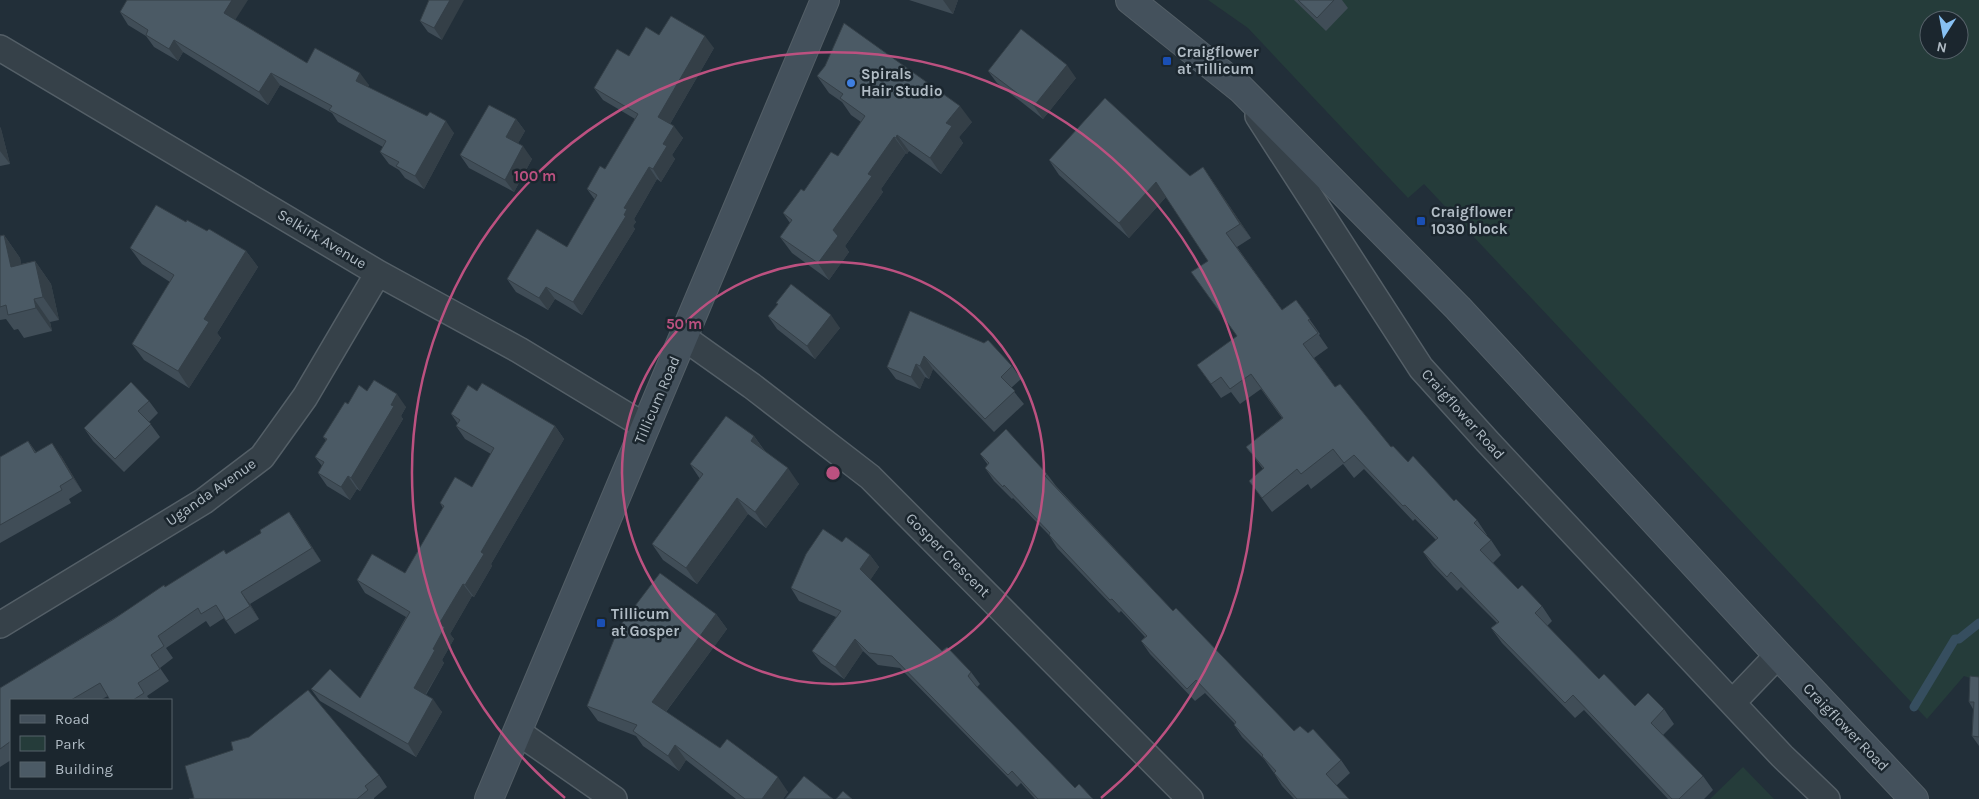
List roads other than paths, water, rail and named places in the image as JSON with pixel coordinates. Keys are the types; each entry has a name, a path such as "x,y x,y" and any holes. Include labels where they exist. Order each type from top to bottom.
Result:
{"main road":[{"name":"Tillicum Road","path":"489,799 825,0"},
{"name":"Craigflower Road","path":"1130,0 1240,89 1458,308 1778,655 1914,799"}],"street":[{"name":"Selkirk Avenue","path":"0,48 378,272 519,350 646,427"},
{"name":"Craigflower Road","path":"1240,89 1421,368 1782,756 1827,799"},
{"name":"Uganda Avenue","path":"0,625 204,501 262,457 305,397 378,272"},
{"name":"Gosper Crescent","path":"683,337 752,386 870,477 1190,799"},
{"path":"1733,702 1778,655"},
{"path":"518,732 614,799"}],"waterway":[{"path":"1914,707 1955,639 1959,639 1979,623"}],"place":[{"name":"Craigflower at Tillicum","path":"1167,61"},
{"name":"Spirals Hair Studio","path":"851,83"},
{"name":"Craigflower 1030 block","path":"1421,221"},
{"name":"Tillicum at Gosper","path":"601,623"}]}
